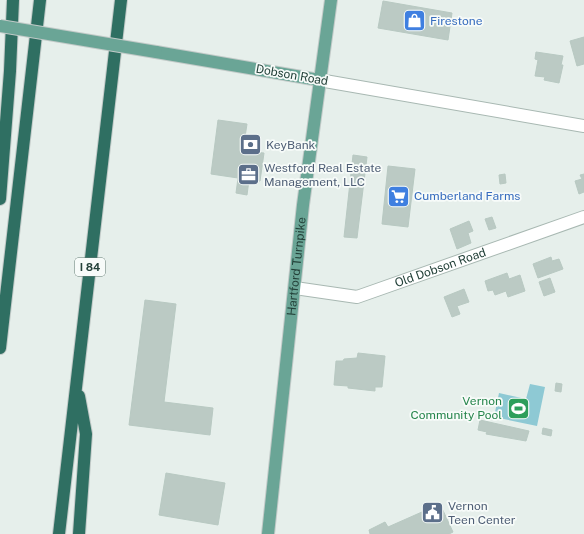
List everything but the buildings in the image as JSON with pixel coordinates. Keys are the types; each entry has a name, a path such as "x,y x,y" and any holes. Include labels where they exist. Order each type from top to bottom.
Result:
{"highway":[{"path":"0,199 10,71 13,0"},
{"path":"0,348 40,0"},
{"name":"I 84","path":"59,534 121,0"},
{"path":"0,274 6,294"},
{"path":"76,384 86,434 79,534"}],"main road":[{"name":"Hartford Turnpike","path":"268,534 303,205 331,0"},
{"name":"Dobson Road","path":"0,26 319,80"}],"street":[{"name":"Dobson Road","path":"319,80 584,126"},
{"name":"Old Dobson Road","path":"295,288 357,297 584,217"}],"water":[{"name":"Vernon Community Pool","path":"530,384 545,387 537,426 494,417 499,393 526,399"}],"place":[{"name":"Firestone","path":"415,21"},
{"name":"KeyBank","path":"251,145"},
{"name":"Westford Real Estate Management, LLC","path":"248,175"},
{"name":"Cumberland Farms","path":"398,196"},
{"name":"Vernon Community Pool","path":"518,408"},
{"name":"Vernon Teen Center","path":"432,513"}]}
